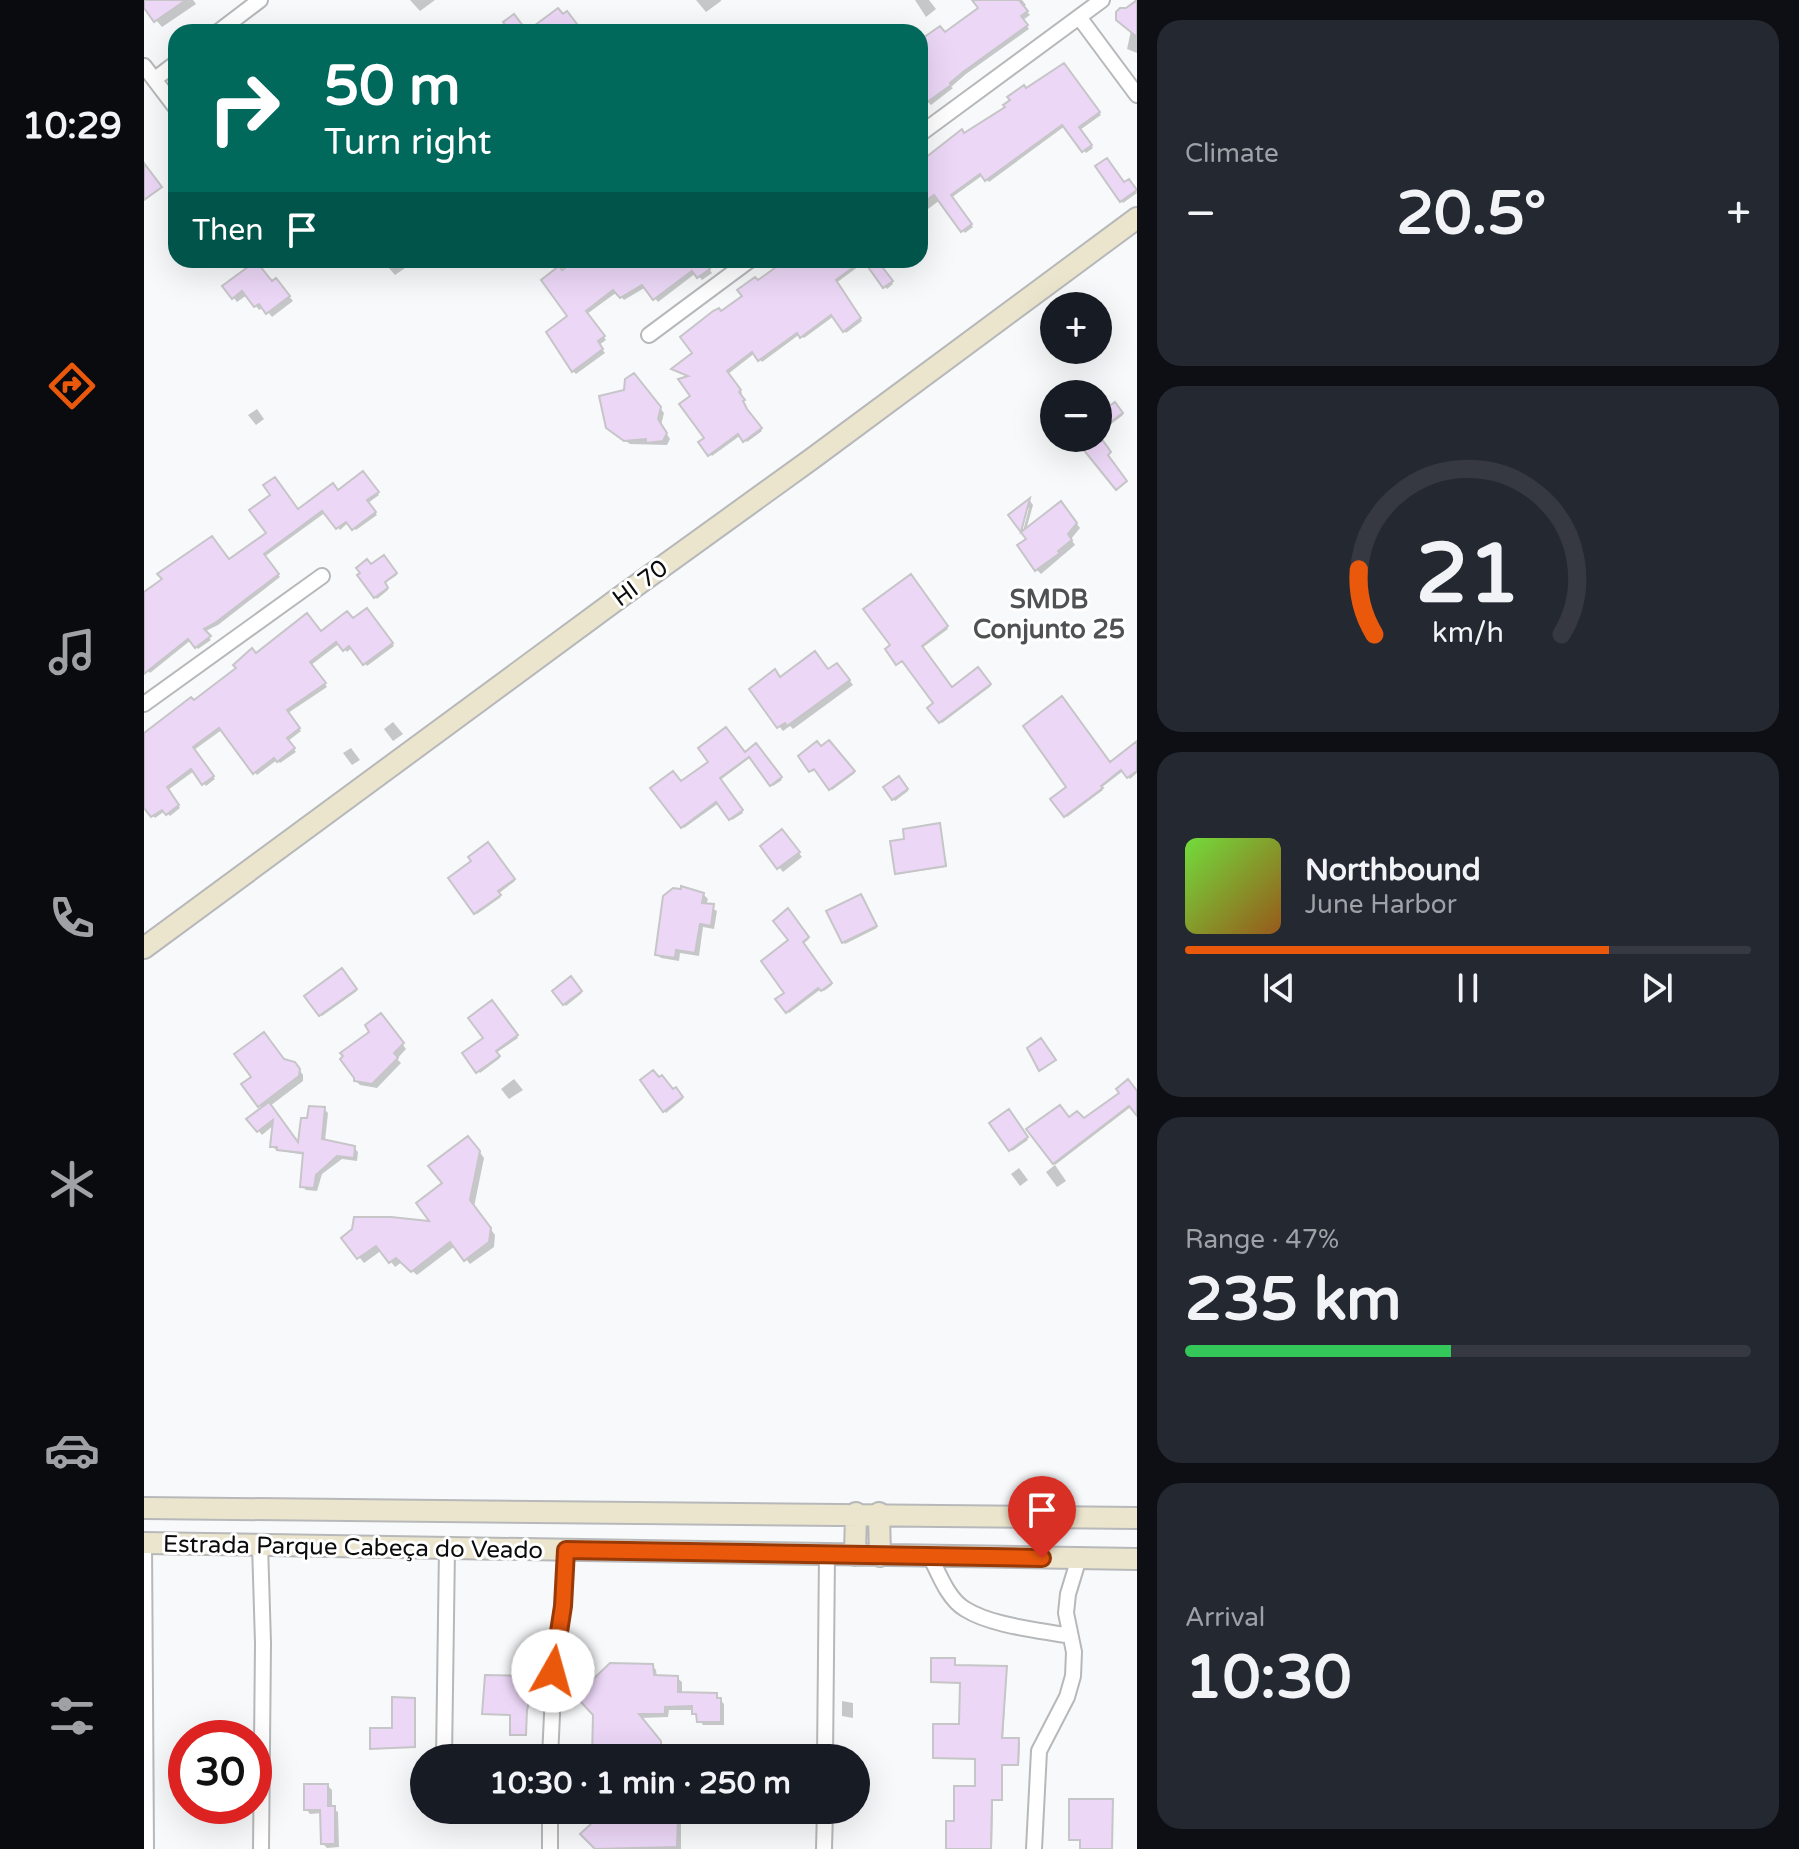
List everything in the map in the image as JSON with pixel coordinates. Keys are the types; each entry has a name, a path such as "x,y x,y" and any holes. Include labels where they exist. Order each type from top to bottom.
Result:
{"main road":[{"name":"HI 70","path":"144,948 1137,218"},
{"name":"Estrada Parque Cabeça do Veado","path":"144,1508 879,1513 1137,1518"},
{"path":"855,1555 856,1513"},
{"path":"879,1513 880,1556"},
{"name":"Estrada Parque Cabeça do Veado","path":"144,1543 1137,1559"}],"street":[{"path":"228,24 260,0"},
{"path":"928,128 1102,0"},
{"path":"1079,17 1137,95"},
{"path":"144,66 168,97"},
{"path":"155,79 168,69"},
{"path":"649,335 739,268"},
{"path":"144,704 322,576"},
{"path":"144,1543 146,1849"},
{"path":"260,1544 263,1643 261,1849"},
{"path":"444,1744 447,1548"},
{"path":"551,1744 555,1649 563,1606 566,1550"},
{"path":"825,1744 827,1554"},
{"path":"930,1556 945,1586 964,1609 989,1618 1070,1636"},
{"path":"1034,1849 1039,1751 1067,1697 1073,1676 1074,1652 1067,1602 1079,1558"},
{"path":"550,1824 550,1849"},
{"path":"824,1849 825,1824"}],"building":[{"path":"144,0 186,0 154,22 144,8"},
{"path":"972,0 1019,0 1028,11 1021,16 1028,25 928,102 928,34 940,26 945,32 978,8"},
{"path":"1137,0 1137,37 1116,20 1116,12"},
{"path":"558,8 563,14 567,11 577,24 536,24"},
{"path":"514,14 522,24 504,24 503,22"},
{"path":"1064,63 1100,112 1079,127 1092,145 1082,152 1062,125 985,181 980,174 951,195 972,224 961,232 934,195 928,199 928,156 962,129 964,133 1005,107 1003,105 1010,100 1007,97 1024,85 1026,88"},
{"path":"1107,158 1124,182 1129,179 1137,190 1120,202 1095,166"},
{"path":"144,163 162,187 144,200"},
{"path":"246,268 262,268 272,281 276,278 290,296 266,314 259,304 254,307 242,291 232,299 222,286"},
{"path":"556,268 710,269 697,278 692,271 653,300 642,285 620,298 613,290 586,311 605,336 598,341 603,349 572,372 546,332 567,316 541,280"},
{"path":"775,268 852,268 836,280 861,318 843,332 831,315 800,338 797,333 758,361 752,352 727,371 741,390 739,392 747,409 762,428 743,442 738,434 708,456 698,442 704,438 679,404 690,396 678,379 688,376 671,369 692,353 680,337 713,311 719,308 721,311 742,296 737,290 755,277 758,280"},
{"path":"869,268 883,268 893,281 883,288"},
{"path":"634,373 661,407 658,419 667,433 663,441 624,441 606,428 599,396 624,390 625,379"},
{"path":"1115,402 1123,413 1112,421 1112,404"},
{"path":"1085,452 1111,452 1108,455 1127,481 1116,490"},
{"path":"363,471 379,492 367,500 376,512 352,530 346,522 336,529 322,511 264,554 279,574 204,629 211,636 195,648 188,639 144,674 144,592 162,579 157,574 212,536 229,559 266,533 249,510 270,495 263,485 275,477 298,509 333,483 338,490"},
{"path":"1030,498 1021,532 1061,501 1077,523 1068,534 1072,540 1035,571 1017,545 1026,539 1008,515"},
{"path":"384,555 397,573 385,582 388,588 374,598 357,575 360,573 356,568 367,559 371,564"},
{"path":"911,574 948,626 922,646 952,687 978,667 991,684 939,723 927,708 933,703 902,661 896,665 885,649 890,645 863,609"},
{"path":"367,608 393,643 363,665 349,646 343,651 336,642 310,662 326,683 287,710 300,728 287,738 295,748 277,762 274,758 253,774 219,728 193,747 214,776 202,785 191,769 167,787 179,805 166,815 162,810 151,817 144,808 144,733 236,668 233,665 252,648 256,653 307,613 321,631 347,611 353,618"},
{"path":"815,651 828,669 837,663 850,680 787,726 785,723 777,728 749,689 775,669 780,677"},
{"path":"1062,696 1110,762 1137,741 1137,771 1127,778 1121,770 1101,786 1103,788 1064,817 1050,799 1066,787 1023,726"},
{"path":"726,727 745,752 756,743 782,777 770,786 749,757 720,778 743,810 729,820 716,802 681,828 650,788 673,771 681,781 708,762 698,748"},
{"path":"829,740 855,771 829,790 814,769 809,772 798,756 817,741 821,746"},
{"path":"899,776 908,789 892,800 883,787"},
{"path":"940,823 946,866 895,874 890,841 904,839 903,829"},
{"path":"782,829 800,852 777,869 760,846"},
{"path":"488,842 515,879 498,891 501,895 474,914 448,878 471,861 468,857"},
{"path":"681,886 704,893 702,903 714,904 711,926 700,924 695,953 676,950 675,958 655,955 663,896 673,888 681,889"},
{"path":"861,894 877,926 842,943 826,911"},
{"path":"788,908 809,937 803,942 832,983 821,991 818,988 786,1013 775,999 784,993 761,961 788,940 773,921"},
{"path":"342,968 357,989 319,1016 304,996"},
{"path":"571,976 582,991 563,1005 552,991"},
{"path":"492,1000 518,1035 496,1051 500,1056 476,1073 462,1053 483,1038 468,1018"},
{"path":"381,1013 404,1043 394,1053 398,1058 372,1084 354,1081 340,1059 343,1056 340,1053 369,1032 365,1025"},
{"path":"264,1032 284,1059 295,1062 300,1069 299,1076 258,1107 241,1084 251,1077 234,1054"},
{"path":"1041,1038 1056,1060 1039,1071 1027,1048"},
{"path":"653,1070 659,1077 662,1075 673,1089 676,1087 683,1097 663,1112 640,1080"},
{"path":"1128,1079 1137,1091 1137,1116 1129,1106 1053,1164 1026,1129 1060,1105 1069,1117 1077,1111 1084,1118 1119,1093 1116,1089"},
{"path":"269,1102 298,1142 301,1118 307,1118 309,1106 325,1107 322,1139 355,1146 354,1158 337,1156 316,1175 314,1188 300,1187 303,1153 270,1147 273,1120 257,1132 246,1119"},
{"path":"1009,1109 1028,1137 1009,1151 989,1123"},
{"path":"468,1136 480,1151 470,1200 491,1228 489,1242 464,1261 450,1242 411,1272 396,1258 389,1263 376,1246 357,1259 341,1238 352,1229 354,1217 429,1221 416,1203 442,1183 428,1166"},
{"path":"931,1658 955,1658 955,1665 1007,1666 1002,1738 1019,1738 1018,1765 1002,1765 1002,1800 992,1800 991,1849 946,1849 946,1821 954,1821 954,1786 975,1786 975,1759 933,1758 933,1724 959,1724 960,1683 931,1682"},
{"path":"610,1663 653,1664 654,1675 678,1676 678,1692 717,1693 717,1698 721,1698 721,1722 697,1722 692,1706 665,1707 665,1714 639,1714 661,1744 592,1744 593,1715 579,1700 589,1691 585,1687"},
{"path":"485,1675 529,1676 531,1702 527,1710 526,1735 510,1735 510,1715 482,1714"},
{"path":"392,1697 415,1698 415,1744 410,1744 410,1747 370,1749 370,1728 392,1728"},
{"path":"304,1784 328,1784 328,1806 335,1806 335,1844 321,1844 320,1810 304,1810"},
{"path":"1069,1799 1113,1799 1112,1849 1080,1849 1080,1840 1069,1840"},
{"path":"591,1824 678,1824 677,1847 595,1849 580,1834"}],"district":[{"name":"SMDB Conjunto 25","path":"1049,614"}],"route":[{"path":"553,1671 563,1606 566,1550 1042,1558"}]}
